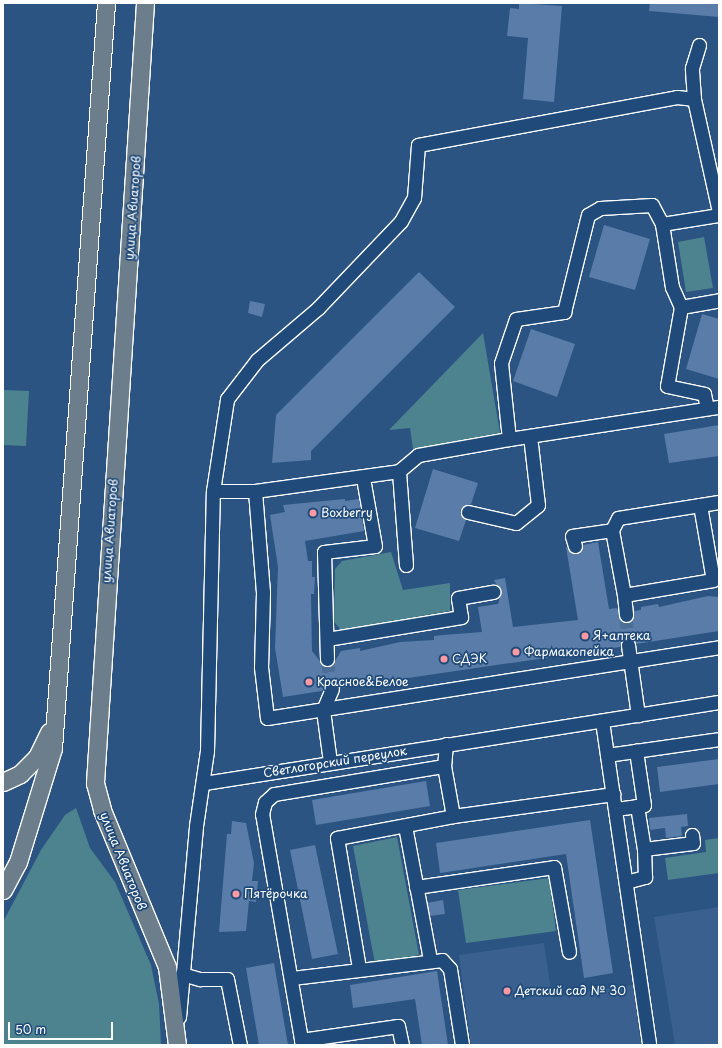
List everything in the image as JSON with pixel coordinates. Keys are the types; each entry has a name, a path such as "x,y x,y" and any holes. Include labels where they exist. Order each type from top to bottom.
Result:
{"main road":[{"path":"3,890 18,862 44,783 55,719 106,3"},
{"name":"улица Авиаторов","path":"145,3 95,783 102,810 167,966 177,1041"},
{"path":"5,780 20,774 37,757 55,719"}],"street":[{"path":"662,224 719,214 694,99 692,68 699,45"},
{"path":"177,1041 196,826 204,783 213,491 227,399 257,360 318,308 401,221 414,198 418,145 677,97 694,99"},
{"path":"213,491 255,491 363,478 399,471 418,455 509,439 713,408 704,394 667,386 681,307 672,287 662,224 652,205 600,208 588,215 564,312 516,319 501,363 509,439"},
{"path":"681,307 719,300"},
{"path":"468,512 516,523 538,506 530,436"},
{"path":"399,471 406,565"},
{"path":"328,659 324,552 375,546 363,478"},
{"path":"255,491 263,592 261,667 267,718 719,647"},
{"path":"626,615 624,595 612,530 618,518 719,502"},
{"path":"624,595 713,580 700,505"},
{"path":"575,546 572,536 612,530"},
{"path":"327,639 461,617 458,598 493,592"},
{"path":"628,645 638,715"},
{"path":"330,762 323,710 332,689"},
{"name":"Светлогорский переулок","path":"204,783 719,702"},
{"path":"602,720 650,1045"},
{"path":"607,755 719,739"},
{"path":"446,744 444,766 453,816"},
{"path":"616,809 644,805 636,751"},
{"path":"402,1045 398,1026 302,1042 292,978 262,814 265,802 274,794 444,766"},
{"path":"359,968 337,838 453,816 614,794"},
{"path":"626,882 645,877 644,849 637,806"},
{"path":"405,826 430,960"},
{"path":"644,849 693,843 692,835"},
{"path":"416,887 554,867 568,952"},
{"path":"292,978 359,968 442,960 450,969 462,1045"},
{"path":"182,974 200,979 227,979 240,1045"}],"shaded area":[{"path":"719,907 719,1045 675,1045 654,917"},
{"name":"Детский сад № 30","path":"544,943 552,997 633,985 641,1045 471,1045 459,955"}],"green space":[{"path":"704,237 713,288 686,292 678,242"},
{"path":"483,333 500,433 413,449 410,428 389,430"},
{"path":"3,390 29,391 26,446 3,445"},
{"path":"391,552 403,590 450,583 450,611 341,630 334,622 335,569 342,561"},
{"path":"76,808 90,848 115,882 151,965 159,1004 161,1045 3,1045 3,922 41,850 65,815"},
{"path":"397,837 419,955 375,964 353,846"},
{"path":"719,838 719,873 668,880 665,858 706,852 705,840"},
{"path":"549,878 556,931 466,943 458,890"}],"building":[{"path":"519,3 562,6 554,102 523,99 528,38 507,36 510,8 519,9"},
{"path":"650,3 719,3 719,17 649,11"},
{"path":"604,225 650,239 635,290 589,277"},
{"path":"419,272 455,307 311,451 311,460 272,463 276,415"},
{"path":"250,301 265,304 262,317 248,313"},
{"path":"702,314 719,319 719,379 686,369"},
{"path":"531,329 575,344 557,397 513,381"},
{"path":"719,425 719,456 669,463 664,434"},
{"path":"433,469 478,483 471,504 460,510 466,520 459,541 415,528"},
{"path":"345,499 345,501 359,499 364,531 305,541 308,561 312,561 312,577 315,577 314,594 311,594 312,651 324,666 332,666 341,651 360,648 360,651 400,642 434,640 434,636 482,632 478,607 498,604 501,594 494,580 505,578 513,627 578,620 566,547 577,554 583,545 598,542 609,609 617,608 622,622 631,621 634,611 641,610 641,607 658,604 659,607 708,596 719,597 719,631 636,644 626,637 620,647 340,688 331,681 322,691 283,697 275,648 278,567 270,515 285,512 283,505"},
{"path":"719,759 719,784 660,792 657,767"},
{"path":"426,781 430,806 316,825 312,800"},
{"path":"687,814 688,826 681,827 682,836 666,838 665,828 650,830 649,818"},
{"path":"590,820 613,973 584,978 566,854 440,873 436,843"},
{"path":"232,821 246,823 254,863 252,881 258,881 256,902 249,901 246,931 219,932 227,834 231,834"},
{"path":"315,845 338,954 312,959 290,850"},
{"path":"443,900 445,914 430,916 427,903"},
{"path":"274,963 288,1045 259,1045 246,968"},
{"path":"437,971 448,1045 422,1045 415,999 353,1008 350,985"}],"tunnel":[{"path":"626,615 628,645"},
{"path":"327,659 332,689"}],"place":[{"name":"Boxberry","path":"313,513"},
{"name":"Я+аптека","path":"585,636"},
{"name":"Фармакопейка","path":"516,652"},
{"name":"СДЭК","path":"444,659"},
{"name":"Красное&Белое","path":"309,682"},
{"name":"Пятёрочка","path":"236,894"},
{"name":"Детский сад № 30","path":"507,991"}]}
